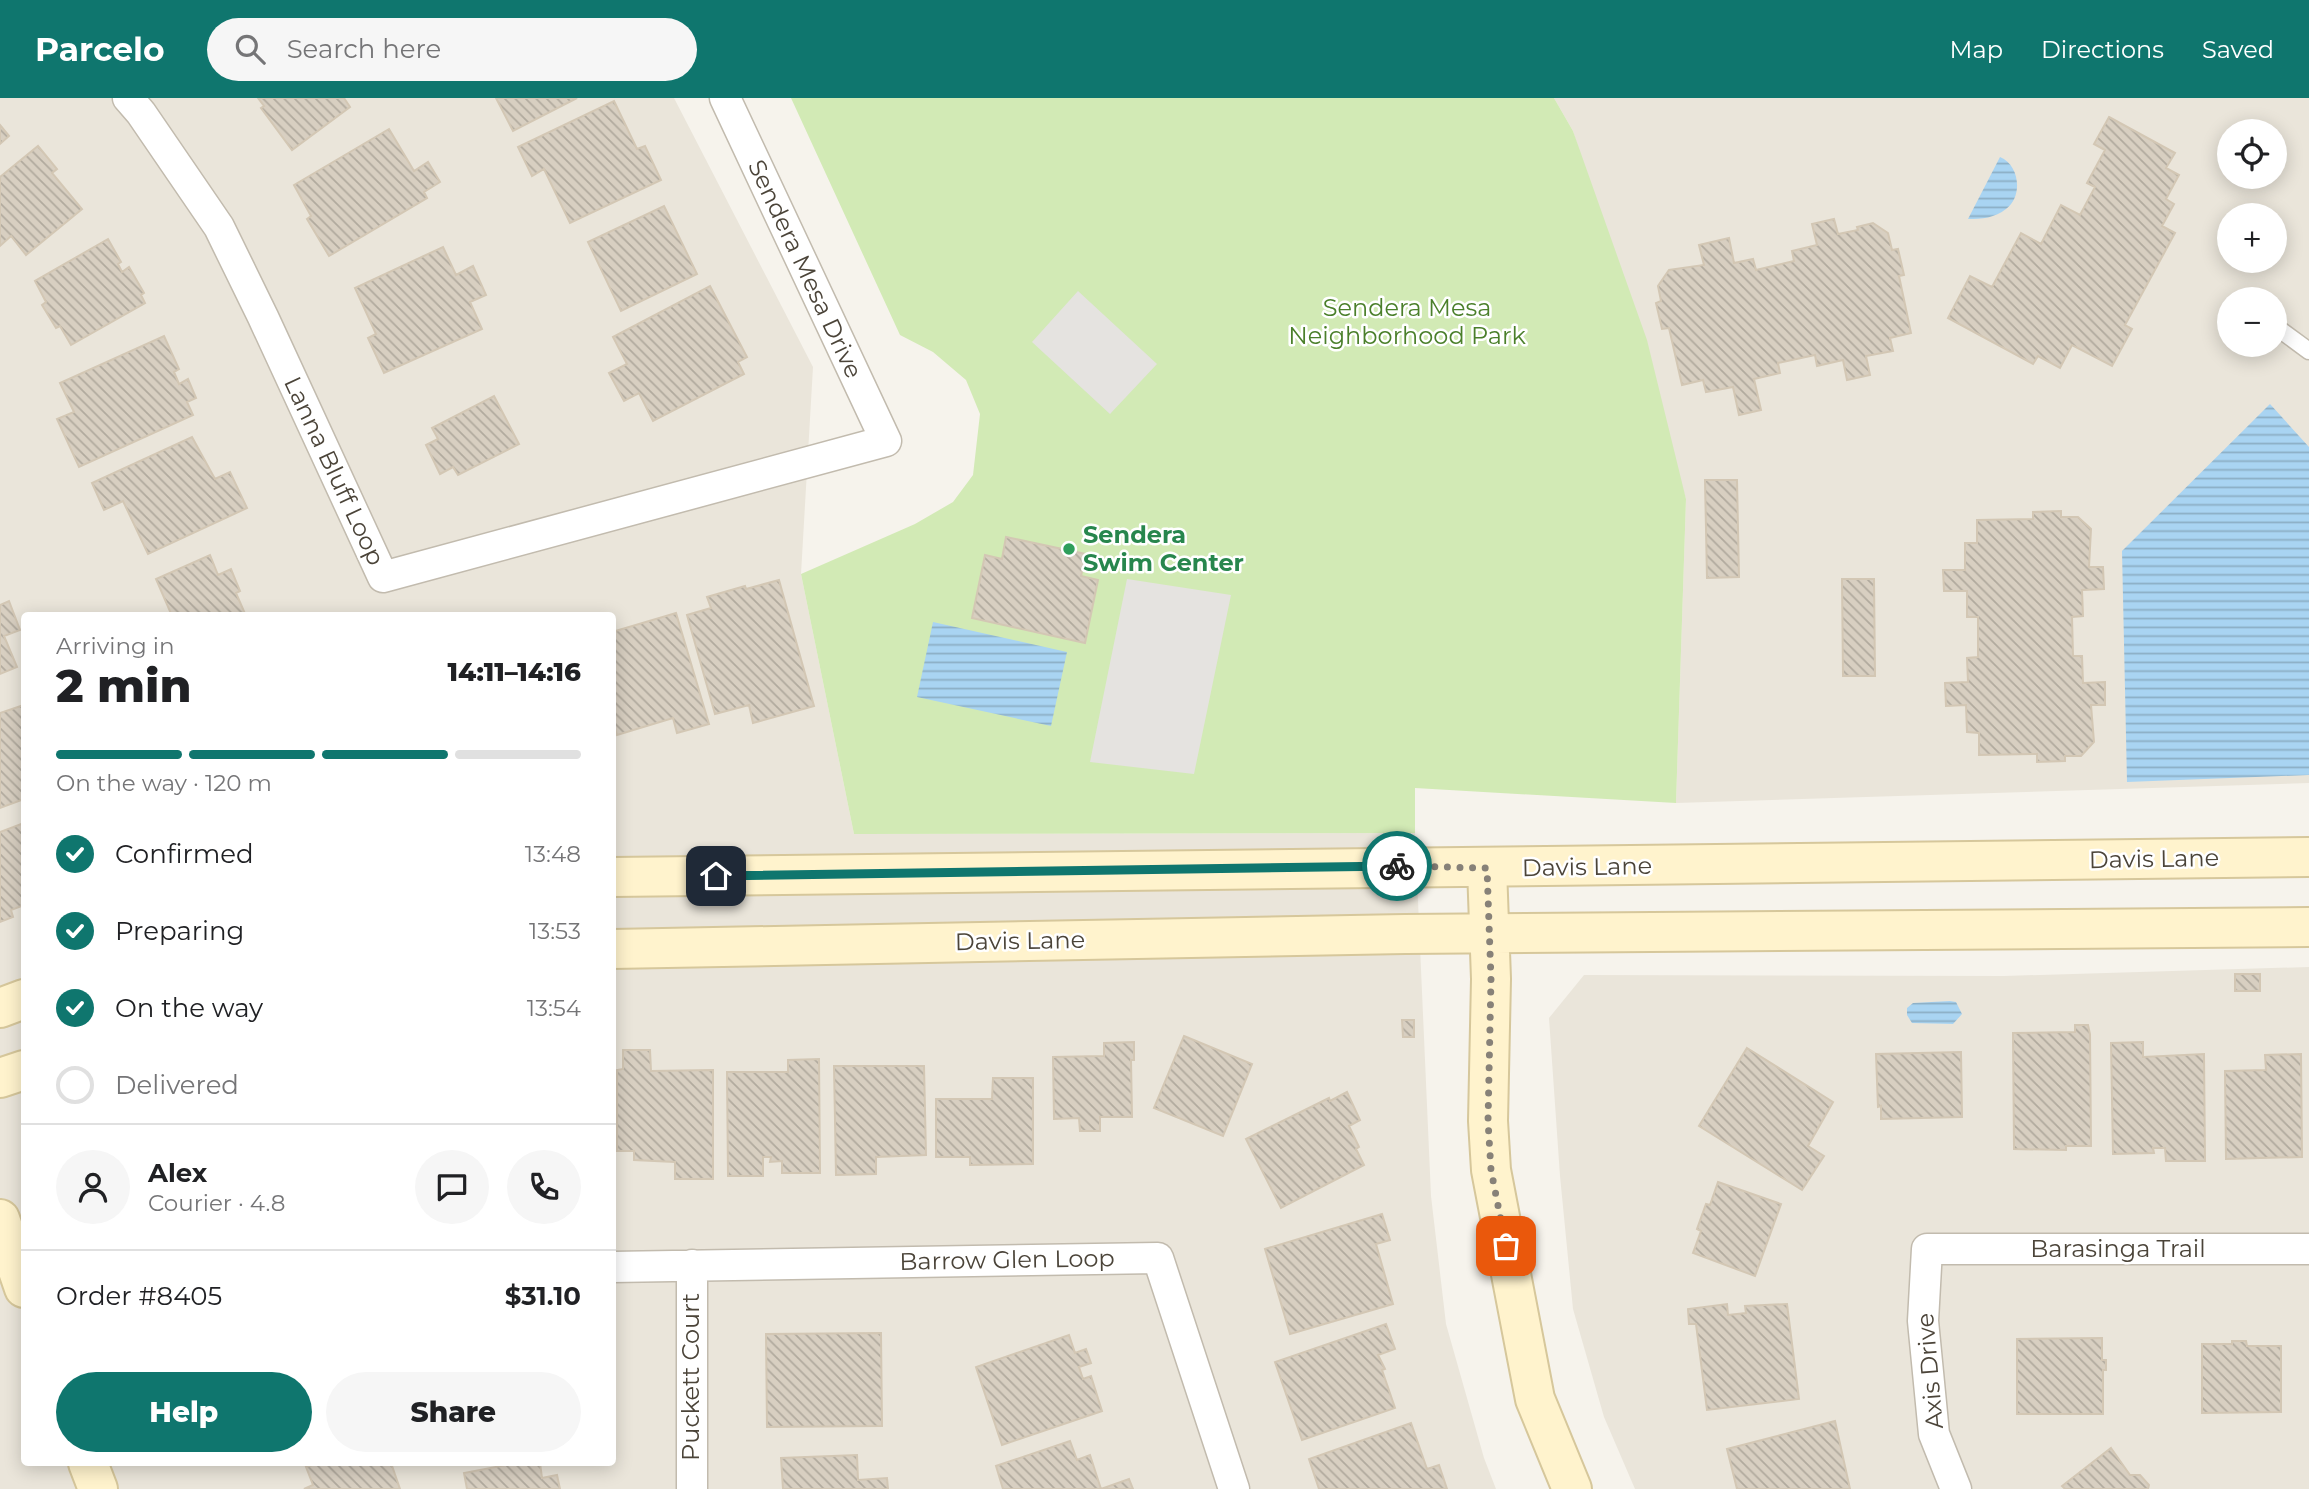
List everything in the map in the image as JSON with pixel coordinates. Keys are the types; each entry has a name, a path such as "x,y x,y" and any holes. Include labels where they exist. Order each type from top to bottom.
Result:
{"main road":[{"name":"Davis Lane","path":"616,877 2309,857"},
{"path":"1487,868 1490,933 1488,1121 1491,1170 1535,1399 1572,1489"},
{"name":"Davis Lane","path":"616,949 1490,933 2309,927"},
{"path":"0,1008 21,1000"},
{"path":"0,1078 21,1071"},
{"path":"0,1219 21,1279"},
{"path":"89,1466 98,1489"}],"street":[{"name":"Lanna Bluff Loop","path":"128,98 219,227 264,317 383,578 886,441"},
{"name":"Sendera Mesa Drive","path":"725,98 886,441"},
{"name":"Barasinga Trail","path":"1927,1249 2309,1249"},
{"name":"Axis Drive","path":"1927,1249 1923,1321 1934,1434 1956,1489"},
{"name":"Barrow Glen Loop","path":"616,1267 1158,1258 1234,1489"},
{"name":"Puckett Court","path":"692,1265 692,1489"}],"lane":[{"path":"2287,335 2309,351"}],"shaded area":[{"path":"0,98 674,98 813,367 801,574 854,834 1415,833 1431,1196 1446,1324 1484,1458 1496,1489 0,1489"},
{"path":"1554,98 2309,98 2309,783 1676,803 1686,499 1573,131"},
{"path":"1078,291 1157,364 1110,414 1032,342"},
{"path":"1127,579 1231,595 1194,774 1090,762"},
{"path":"2309,967 2309,1489 1635,1489 1604,1417 1573,1309 1549,1018 1584,975 2004,976"}],"green space":[{"name":"Sendera Mesa Neighborhood Park","path":"791,98 1554,98 1573,131 1647,340 1686,499 1676,803 1415,788 1415,833 854,834 801,574 915,524 953,502 973,475 980,414 966,380 933,352 900,335"}],"water":[{"path":"2000,157 2007,161 2015,174 2015,197 2006,209 1997,214 1968,219"},
{"path":"2270,404 2309,447 2309,775 2127,782 2122,551"},
{"path":"933,622 1067,652 1051,726 917,697"},
{"path":"1956,1002 1962,1014 1953,1024 1912,1023 1907,1015 1907,1008 1913,1003"}],"building":[{"path":"258,98 344,98 350,107 292,150 261,108 264,106"},
{"path":"496,98 577,98 513,131"},
{"path":"614,101 637,149 645,146 661,180 570,223 544,169 532,176 518,147"},
{"path":"2109,117 2175,153 2166,168 2179,175 2166,199 2174,204 2162,226 2175,233 2125,325 2132,329 2112,366 2072,345 2060,368 2038,356 2033,364 1948,318 1970,276 1992,287 2021,233 2041,244 2061,205 2080,215 2095,187 2087,183 2105,150 2094,144"},
{"path":"0,125 9,136 0,144"},
{"path":"389,129 414,171 428,162 440,182 424,192 427,198 329,256 307,219 311,216 294,185"},
{"path":"38,146 57,169 52,173 82,209 26,255 11,236 0,246 0,177"},
{"path":"664,206 697,274 621,311 588,242"},
{"path":"1834,219 1838,234 1858,230 1857,227 1873,223 1888,233 1892,250 1898,249 1904,275 1899,276 1911,333 1890,338 1893,351 1866,356 1870,375 1847,380 1843,360 1817,366 1815,355 1778,363 1780,373 1754,379 1761,410 1739,415 1733,387 1706,392 1703,380 1682,385 1669,328 1662,329 1656,303 1661,301 1658,286 1669,270 1704,265 1699,245 1729,238 1734,263 1753,259 1756,270 1794,261 1792,251 1817,245 1812,224"},
{"path":"108,239 121,262 118,264 122,272 129,267 144,293 141,295 145,303 71,345 60,326 56,328 42,305 46,302 35,281"},
{"path":"443,247 456,275 473,266 486,295 470,302 482,329 384,373 368,338 376,334 355,288"},
{"path":"710,286 747,357 738,362 744,374 653,421 639,393 624,401 609,373 627,364 613,337"},
{"path":"164,336 179,369 174,372 179,384 188,379 196,398 187,402 193,415 79,467 57,419 74,412 60,383"},
{"path":"494,396 519,444 458,475 453,467 440,474 426,445 438,439 432,428"},
{"path":"192,437 215,479 230,472 247,508 148,554 123,501 104,510 92,483"},
{"path":"1705,480 1737,480 1739,577 1707,578"},
{"path":"2061,511 2061,517 2078,517 2091,529 2089,567 2103,567 2104,589 2082,590 2083,616 2072,617 2073,656 2082,656 2083,683 2105,682 2105,705 2091,705 2094,742 2081,756 2065,756 2065,761 2037,762 2037,754 1979,755 1979,733 1967,732 1966,705 1946,706 1945,683 1968,682 1967,658 1978,657 1978,617 1967,617 1967,591 1944,591 1943,570 1965,570 1965,543 1977,543 1977,520 2033,519 2033,512"},
{"path":"1006,537 1086,554 1081,576 1098,580 1085,643 972,618 985,555 1002,559"},
{"path":"210,555 218,575 231,569 240,591 236,593 244,612 170,612 156,579"},
{"path":"1842,579 1874,579 1875,676 1843,676"},
{"path":"779,580 814,706 753,723 749,705 715,714 687,615 711,608 707,597"},
{"path":"9,601 20,630 4,636 17,667 0,674 0,605"},
{"path":"676,613 709,724 677,733 673,718 617,735 616,631"},
{"path":"21,706 21,800 0,808 0,713"},
{"path":"21,824 21,906 11,910 13,917 0,922 0,832"},
{"path":"2235,974 2260,974 2260,991 2235,991"},
{"path":"1402,1020 1414,1020 1414,1037 1403,1037"},
{"path":"2075,1025 2088,1025 2090,1034 2091,1146 2066,1146 2066,1150 2014,1149 2013,1033 2075,1032"},
{"path":"1184,1036 1252,1064 1223,1136 1154,1108"},
{"path":"1134,1042 1134,1060 1131,1060 1132,1117 1100,1117 1100,1131 1080,1131 1079,1118 1054,1119 1053,1057 1104,1056 1104,1043"},
{"path":"2143,1042 2143,1057 2204,1054 2205,1161 2166,1161 2165,1148 2153,1148 2154,1153 2113,1154 2111,1043"},
{"path":"1747,1048 1833,1102 1808,1146 1824,1156 1802,1190 1699,1126"},
{"path":"623,1050 650,1050 651,1071 713,1070 713,1179 675,1179 675,1162 634,1160 634,1151 617,1151 617,1070 623,1069"},
{"path":"1961,1052 1962,1117 1881,1119 1876,1054"},
{"path":"2301,1054 2302,1157 2226,1159 2225,1071 2266,1070 2265,1055"},
{"path":"819,1059 820,1173 782,1173 782,1161 770,1162 771,1157 763,1157 763,1176 728,1176 727,1072 788,1072 788,1060"},
{"path":"834,1066 924,1066 926,1155 876,1157 876,1174 836,1175"},
{"path":"993,1078 1033,1078 1033,1164 970,1165 970,1157 936,1157 936,1099 992,1099"},
{"path":"1347,1092 1360,1120 1349,1126 1364,1165 1281,1208 1246,1139 1329,1098 1330,1101"},
{"path":"1718,1182 1781,1204 1755,1276 1693,1253 1701,1231 1697,1229"},
{"path":"1382,1214 1390,1240 1376,1244 1393,1304 1290,1334 1265,1249"},
{"path":"1727,1304 1728,1315 1746,1313 1745,1306 1787,1304 1799,1399 1707,1410 1696,1324 1689,1324 1688,1309"},
{"path":"1386,1324 1395,1349 1378,1355 1385,1369 1382,1370 1395,1408 1302,1440 1275,1362"},
{"path":"881,1333 882,1426 767,1427 766,1334"},
{"path":"1069,1335 1075,1353 1086,1349 1091,1363 1079,1367 1083,1379 1091,1376 1102,1411 1002,1445 976,1367"},
{"path":"2102,1338 2102,1360 2106,1360 2106,1370 2103,1370 2103,1414 2017,1414 2017,1339"},
{"path":"2232,1341 2246,1341 2247,1346 2281,1346 2281,1412 2202,1413 2202,1344 2232,1344"},
{"path":"1835,1421 1850,1489 1737,1489 1727,1449"},
{"path":"1411,1423 1427,1469 1439,1465 1447,1489 1319,1489 1309,1459"},
{"path":"1070,1441 1077,1460 1090,1455 1101,1489 1003,1489 996,1466"},
{"path":"2111,1448 2130,1475 2140,1475 2149,1485 2148,1489 2065,1489 2062,1486"},
{"path":"857,1455 858,1480 887,1478 888,1489 783,1489 781,1458"},
{"path":"392,1466 400,1489 304,1489 313,1485 306,1467"},
{"path":"500,1466 540,1466 542,1478 557,1475 560,1489 467,1489 464,1473"},
{"path":"1129,1479 1133,1489 1101,1489"}],"way so far":[{"path":"1397,866 1487,868 1491,979 1488,1121 1491,1170 1506,1246"}],"place":[{"name":"Sendera Swim Center","path":"1069,549"}],"route":[{"path":"716,876 1133,872 1397,866"}]}
